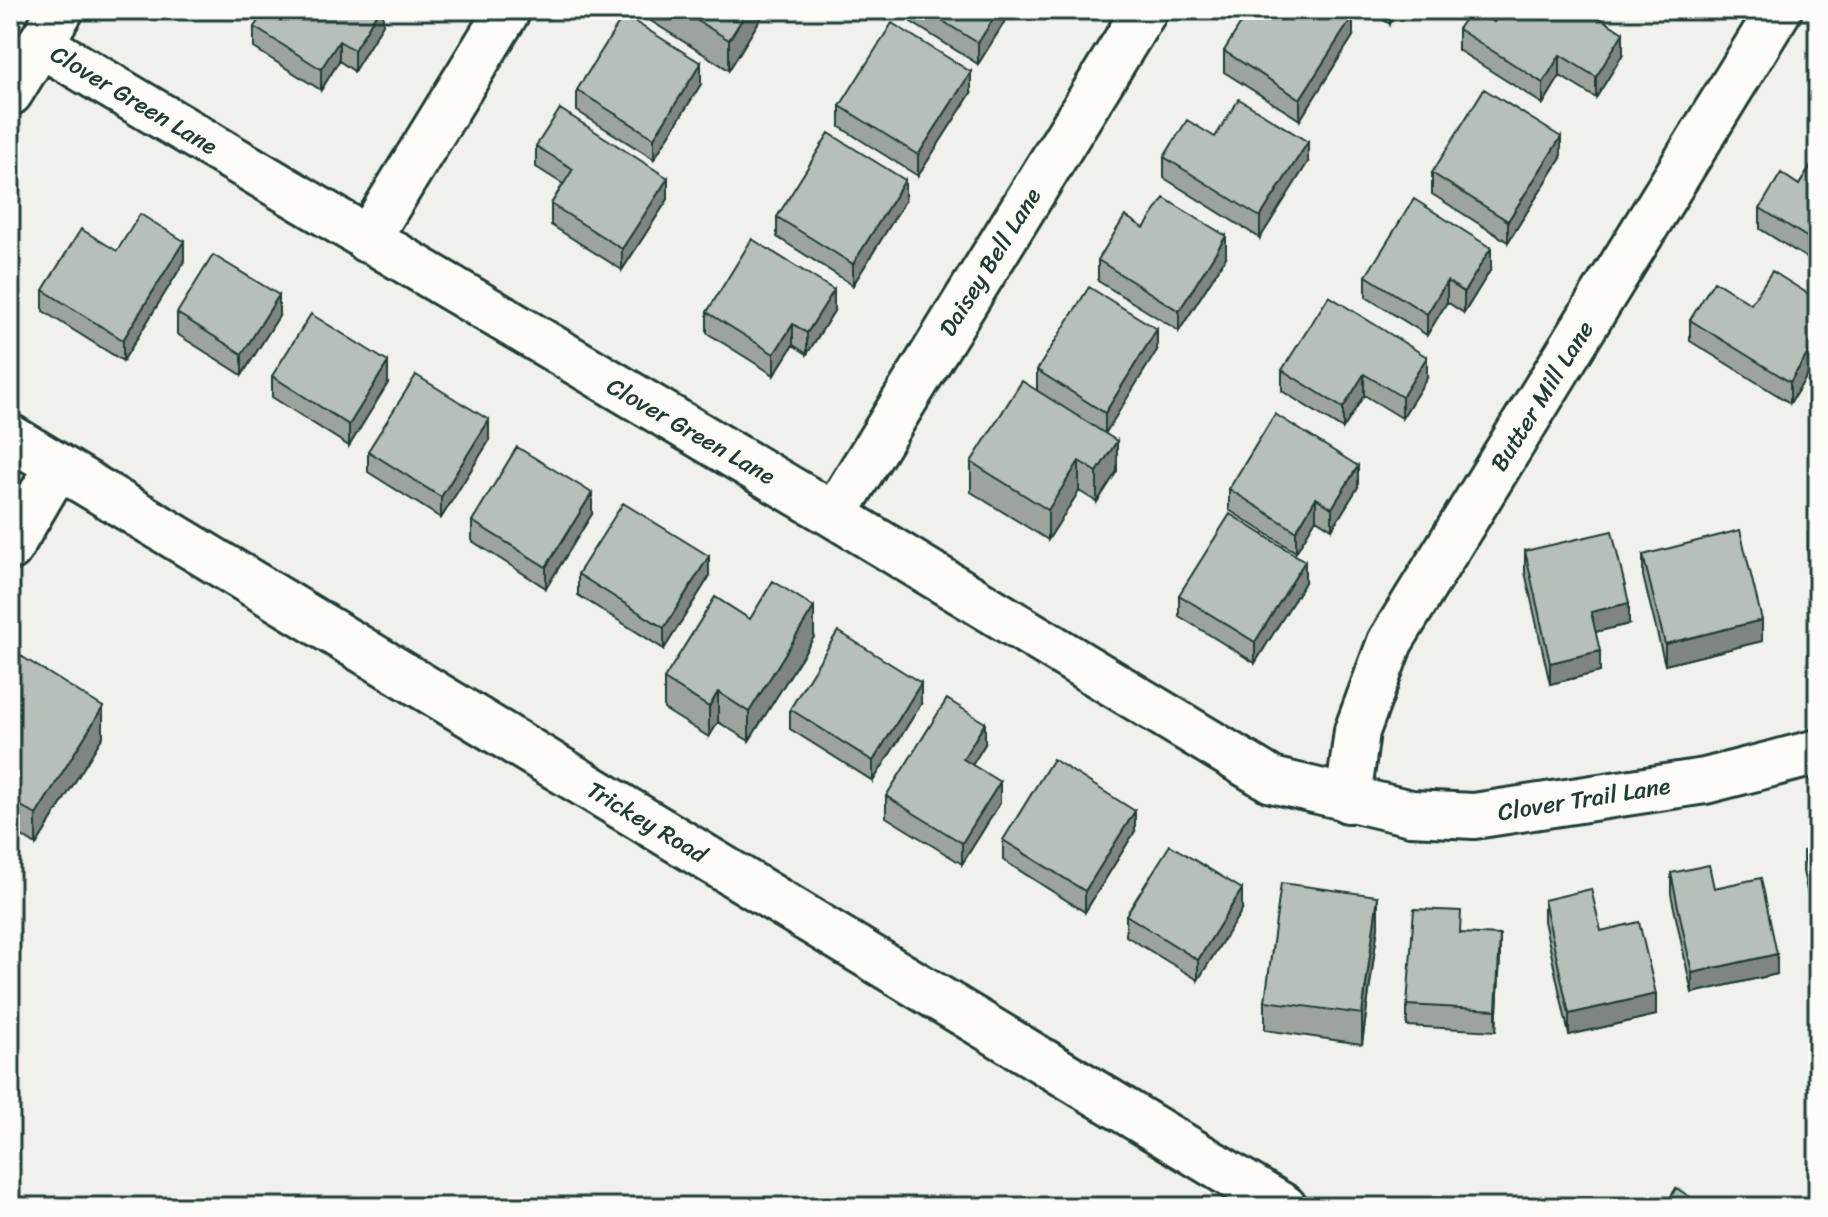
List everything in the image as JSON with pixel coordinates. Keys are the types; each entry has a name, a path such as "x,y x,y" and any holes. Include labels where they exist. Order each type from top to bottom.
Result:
{"street":[{"path":"367,240 508,10"},
{"name":"Daisey Bell Lane","path":"834,515 1145,10"},
{"name":"Butter Mill Lane","path":"1348,800 1357,731 1390,642 1779,10"},
{"path":"10,93 51,27"},
{"name":"Clover Green Lane","path":"51,27 367,240 834,515 1272,780 1348,800"},
{"name":"Trickey Road","path":"10,437 1284,1207"},
{"path":"10,548 58,466"},
{"name":"Clover Trail Lane","path":"1348,800 1411,813 1474,816 1705,781 1818,752"}],"building":[{"path":"265,10 379,10 354,50 339,41 321,69 254,27"},
{"path":"680,10 748,10 729,40"},
{"path":"925,10 999,10 978,43"},
{"path":"1249,10 1344,10 1353,16 1300,99 1224,51"},
{"path":"1471,10 1494,22 1502,10 1588,10 1623,33 1596,77 1560,55 1543,83 1458,29"},
{"path":"624,15 701,63 654,138 577,90"},
{"path":"892,23 971,72 918,155 840,106"},
{"path":"1484,89 1561,137 1508,221 1432,173"},
{"path":"1239,99 1308,142 1260,217 1164,157 1187,120 1215,137"},
{"path":"560,109 668,178 622,249 551,204 573,169 536,146"},
{"path":"829,133 905,180 853,264 777,217"},
{"path":"1818,155 1818,244 1760,208 1781,173 1799,185"},
{"path":"1164,198 1226,236 1179,311 1098,260 1125,216 1144,228"},
{"path":"1414,199 1491,248 1464,292 1447,281 1427,314 1366,276"},
{"path":"140,214 184,241 123,340 43,290 81,229 117,251"},
{"path":"752,239 834,290 807,333 793,324 774,354 707,312"},
{"path":"213,255 279,295 242,354 177,313"},
{"path":"1772,271 1818,300 1818,337 1790,382 1690,320 1714,281 1751,304"},
{"path":"1089,287 1157,329 1105,413 1037,370"},
{"path":"1329,296 1427,357 1402,397 1364,374 1343,408 1282,370"},
{"path":"311,314 388,362 349,425 272,376"},
{"path":"416,375 489,420 441,497 368,451"},
{"path":"1022,381 1117,441 1097,472 1079,461 1048,510 971,462"},
{"path":"1275,414 1358,466 1332,508 1316,498 1296,531 1229,489"},
{"path":"517,447 592,493 546,567 472,521"},
{"path":"623,503 709,556 664,628 578,574"},
{"path":"1230,514 1305,561 1255,642 1179,595"},
{"path":"1818,524 1818,545 1808,533"},
{"path":"1740,530 1762,620 1665,644 1643,555"},
{"path":"1612,531 1629,603 1591,612 1600,651 1550,663 1525,551"},
{"path":"773,581 814,607 749,712 718,692 709,707 664,679 715,597 750,619"},
{"path":"838,631 921,683 873,761 790,709"},
{"path":"21,656 103,707 36,815 10,799 10,674"},
{"path":"947,699 985,723 963,759 1000,782 962,843 886,796"},
{"path":"1053,759 1135,811 1085,891 1003,840"},
{"path":"1170,845 1242,889 1198,960 1126,915"},
{"path":"1818,848 1818,919 1803,851"},
{"path":"1709,865 1714,888 1761,878 1777,954 1692,973 1671,873"},
{"path":"1281,883 1378,896 1362,1014 1265,1001"},
{"path":"1591,889 1601,931 1639,922 1656,994 1569,1014 1544,900"},
{"path":"1414,909 1461,911 1460,933 1500,935 1496,1010 1407,1005"},
{"path":"1676,1188 1706,1207 1665,1207"}]}
